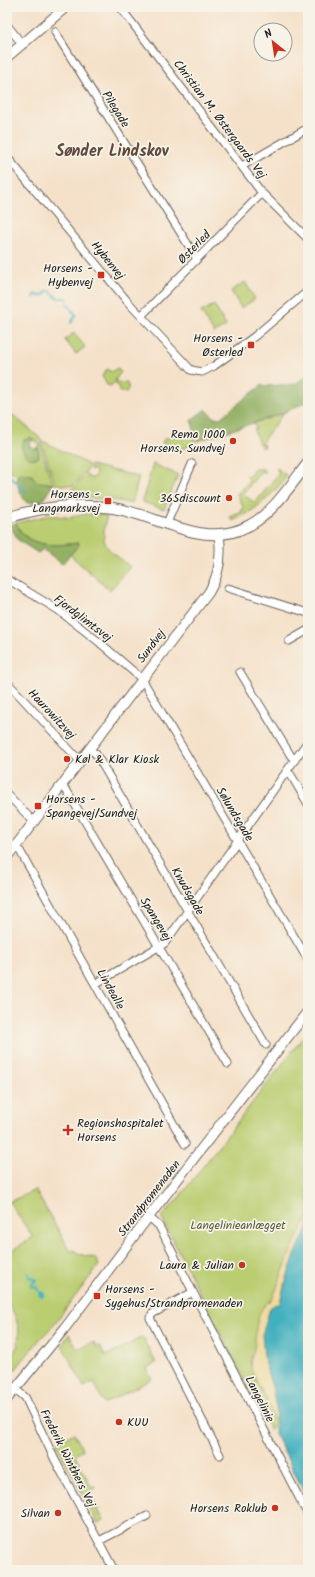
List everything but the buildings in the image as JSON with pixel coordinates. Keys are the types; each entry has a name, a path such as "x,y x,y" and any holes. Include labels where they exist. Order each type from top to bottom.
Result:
{"main road":[{"path":"7,518 41,509 60,507 86,506 112,508 124,510 167,523 188,532 204,535 219,535 241,530 258,521 290,486 308,463"}],"street":[{"path":"7,57 66,7"},
{"name":"Christian M. Østergaards Vej","path":"120,7 262,193 308,239"},
{"path":"7,25 22,44"},
{"name":"Pilegade","path":"55,32 197,259"},
{"path":"242,166 308,128"},
{"name":"Hybenvej","path":"7,157 141,316 187,367 196,372 207,370 228,356 283,313 308,291"},
{"name":"Østerled","path":"141,316 262,193"},
{"path":"167,523 192,464"},
{"name":"Sundvej","path":"7,857 213,586 218,575 220,564 221,547 219,535"},
{"name":"Fjordglimtsvej","path":"7,579 58,610 99,642 142,679"},
{"path":"228,588 308,613"},
{"path":"289,641 308,630"},
{"path":"240,672 291,756 295,760"},
{"name":"Sølundsgade","path":"142,679 308,960"},
{"name":"Haurowitzvej","path":"7,682 80,761"},
{"path":"95,984 165,943 308,741"},
{"name":"Knudsgade","path":"89,749 96,754 266,1045"},
{"path":"286,772 291,775 308,804"},
{"name":"Spangevej","path":"62,786 67,791 228,1064"},
{"path":"7,794 34,822"},
{"name":"Lindealle","path":"15,847 20,851 185,1144"},
{"name":"Strandpromenaden","path":"7,1399 65,1328 308,1011"},
{"name":"Langelinie","path":"149,1217 159,1226 308,1515"},
{"path":"194,1292 152,1314 150,1318 220,1454"},
{"name":"Frederik Winthers Vej","path":"15,1389 25,1397 55,1460 114,1570"},
{"path":"99,1540 147,1516"}],"green space":[{"path":"245,282 255,299 241,308 231,291"},
{"path":"214,305 226,326 214,333 201,312"},
{"path":"74,333 85,347 76,354 65,340"},
{"path":"117,368 121,372 115,380 119,383 126,382 128,389 126,392 120,392 114,382 111,386 107,385 102,376 107,369 111,372"},
{"path":"308,375 308,401 281,414 198,441 191,420 206,409 214,418 220,418 262,385 295,384"},
{"path":"7,410 40,438 38,443 30,438 21,446 39,457 38,447 40,443 53,485 48,483 40,483 23,473 17,475 7,469"},
{"path":"283,414 261,443 265,446 262,448 254,430 256,429 254,423"},
{"path":"193,431 195,444 179,450 162,443 164,439"},
{"path":"30,438 34,439 29,445 34,449 38,447 39,457 32,459 27,457 21,446 24,440"},
{"path":"41,440 89,465 86,472 73,486 55,484"},
{"path":"153,464 178,475 164,509 142,502"},
{"path":"91,465 139,477 132,504 98,498 63,499 86,475 90,478 94,478 96,473 95,470 90,470"},
{"path":"277,468 287,476 256,508 232,521 230,517 242,512 241,510 244,509 237,493 240,492 250,480 246,476 252,474 253,469 263,469 265,472 261,471 243,494 255,503 279,473"},
{"path":"23,473 32,475 36,481 53,485 42,501 27,503 19,490 17,482 17,475"},
{"path":"85,514 107,515 104,535 106,546 130,567 110,590 70,555 79,545 78,543 42,544 35,542 23,534 16,523 50,515 72,518 72,516"},
{"path":"16,523 23,534 35,542 42,544 79,544 62,564 43,549 38,553 18,540 10,525"},
{"name":"Langelinieanlægget","path":"308,1031 308,1228 298,1248 275,1423 270,1430 161,1217 177,1200"},
{"path":"35,1190 71,1252 74,1250 82,1255 92,1257 99,1265 52,1327 40,1339 15,1370 11,1364 11,1358 18,1345 19,1331 16,1318 7,1301 7,1254 33,1237 9,1202"},
{"path":"69,1334 77,1349 94,1342 96,1347 100,1346 105,1356 143,1337 156,1363 146,1368 152,1379 104,1404 94,1382 84,1387 62,1345"},
{"path":"74,1433 83,1450 75,1455 92,1488 95,1486 96,1489 89,1493 104,1521 98,1524 56,1443"}],"sand":[{"path":"308,1217 308,1228 298,1248 284,1286 265,1364 273,1390 276,1408 275,1423 267,1400 254,1376 251,1365 257,1321 262,1309 272,1300 292,1248"}],"water":[{"path":"308,1228 308,1500 275,1434 276,1408 273,1390 265,1364 262,1335 270,1308 274,1305 280,1304 291,1265"}],"waterway":[{"path":"34,297 35,294 38,296 44,295 47,291 50,291 57,298 66,298 68,300"},
{"path":"67,304 76,315 71,323"},
{"path":"7,474 26,491"},
{"path":"27,1272 30,1276 29,1278 33,1277 33,1280 37,1279 31,1287 37,1286 36,1288 40,1292 39,1295 42,1297 44,1294 42,1292 40,1294 41,1296 43,1295 42,1293 42,1295"}],"place":[{"name":"Horsens - Hybenvej","path":"101,275"},
{"name":"Horsens - Østerled","path":"251,345"},
{"name":"Rema 1000 Horsens, Sundvej","path":"233,441"},
{"name":"365discount","path":"229,498"},
{"name":"Horsens - Langmarksvej","path":"108,501"},
{"name":"Køl & Klar Kiosk","path":"67,759"},
{"name":"Horsens - Spangevej/Sundvej","path":"38,806"},
{"name":"Regionshospitalet Horsens","path":"68,1130"},
{"name":"Laura & Julian","path":"242,1265"},
{"name":"Horsens - Sygehus/Strandpromenaden","path":"97,1296"},
{"name":"KUU","path":"119,1422"},
{"name":"Horsens Roklub","path":"275,1508"},
{"name":"Silvan","path":"58,1513"}],"district":[{"name":"Sønder Lindskov","path":"112,150"}]}
